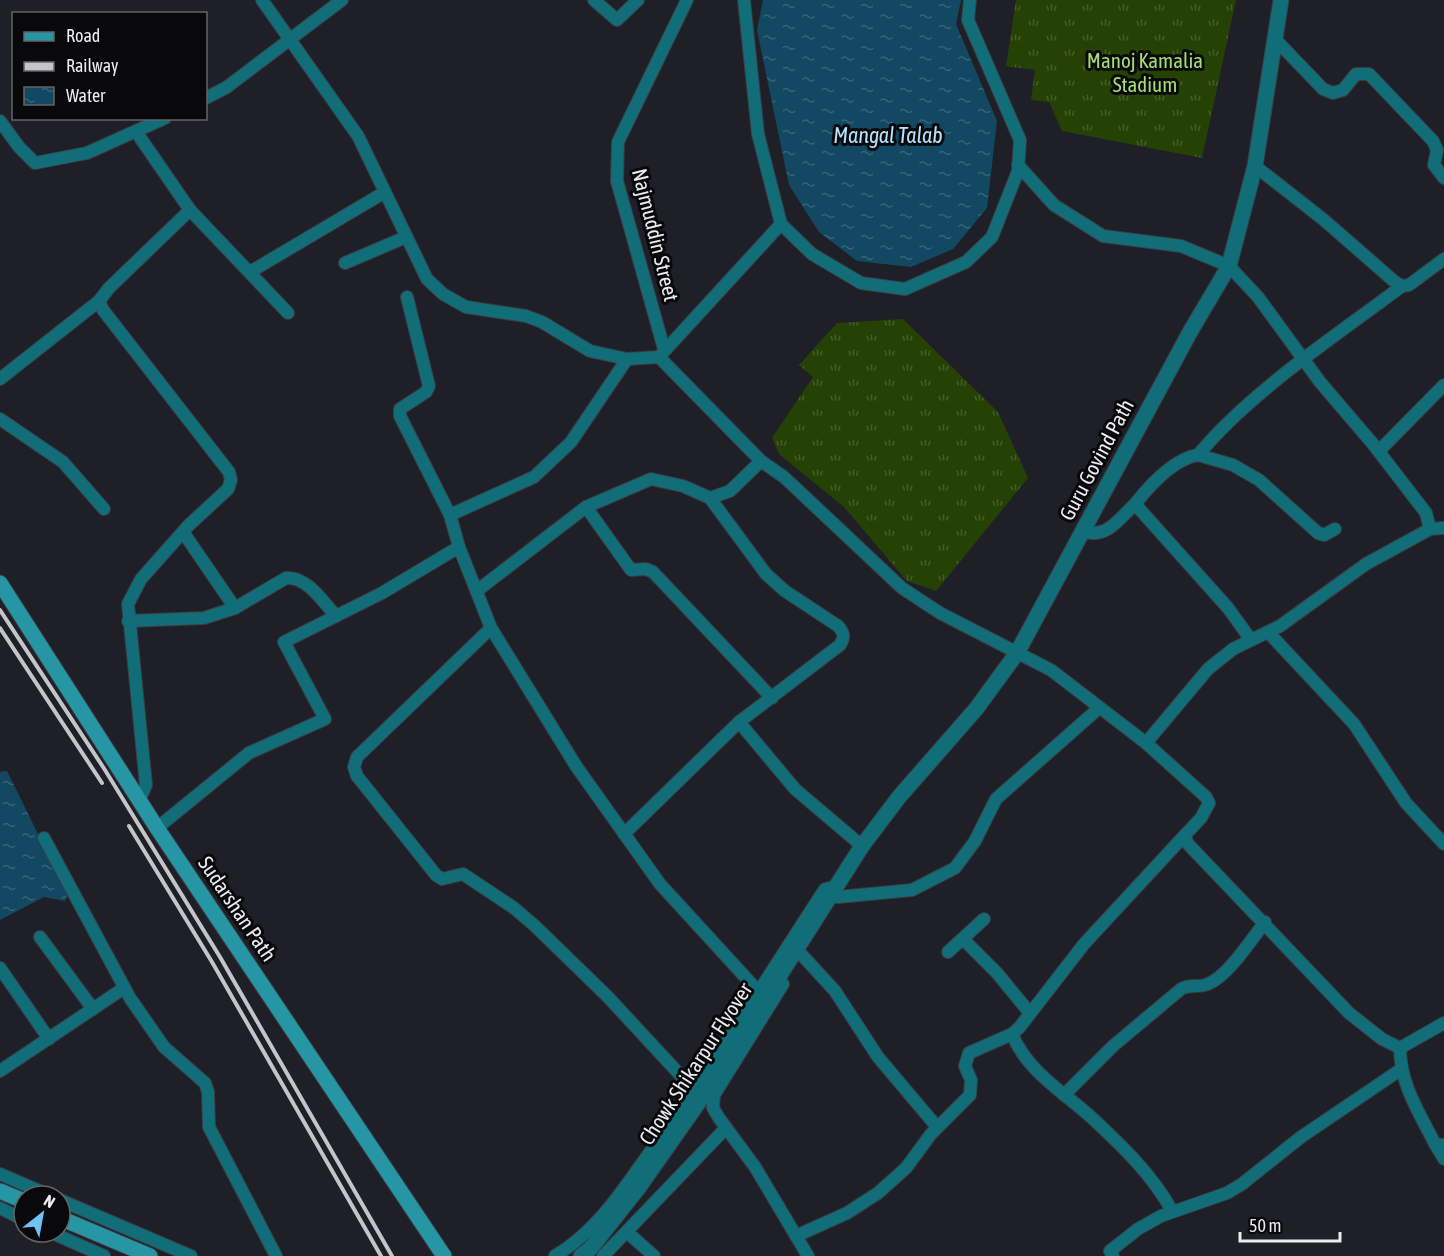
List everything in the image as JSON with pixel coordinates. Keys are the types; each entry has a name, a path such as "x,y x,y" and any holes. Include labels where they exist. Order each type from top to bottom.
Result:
{"main road":[{"name":"Sudarshan Path","path":"0,583 139,801 444,1256"},
{"path":"72,1223 150,1256"}],"street":[{"path":"262,0 358,136 427,279 442,294 466,307 526,316 542,321 590,351 627,359 661,353 781,224"},
{"path":"207,97 227,87 342,0"},
{"path":"594,0 617,20 638,0"},
{"path":"678,0 681,2 682,0"},
{"name":"Najmuddin Street","path":"661,353 617,181 618,142 687,0"},
{"path":"744,0 758,134 781,224 812,254 861,283 905,289 966,262 992,237 1018,165 1020,140 968,20 970,0"},
{"name":"Guru Govind Path","path":"836,892 862,846 899,796 976,709 1017,653 1190,332 1229,266 1255,166 1281,0"},
{"path":"1274,38 1323,89 1333,93 1343,90 1356,74 1369,74 1433,141 1437,150 1436,169 1444,178"},
{"path":"0,121 19,147 35,163 87,153 161,120"},
{"path":"136,133 190,210 288,314"},
{"path":"1435,159 1444,149"},
{"path":"1018,165 1054,206 1103,236 1181,246 1229,266 1258,297 1304,361 1379,451 1426,513 1430,529"},
{"path":"1255,166 1402,286"},
{"path":"250,272 385,192"},
{"path":"0,379 99,301 109,288 190,210"},
{"path":"345,263 406,237"},
{"path":"1083,531 1093,535 1102,533 1174,466 1198,455 1219,431 1304,361 1402,286 1409,285 1444,259"},
{"path":"407,297 429,386 426,392 400,409 400,416 450,515 459,547 478,590 491,628 576,766 660,884 758,991"},
{"path":"99,301 103,310 229,472 231,480 228,489 183,532 133,590 128,604 128,621 139,688 146,785 139,801"},
{"path":"661,353 761,461 784,477 902,588 940,613 1051,670 1146,743 1206,797 1209,803 1201,818 1084,944 1011,1034 969,1053 964,1066 971,1080 970,1095 937,1127 906,1168 878,1193 848,1213 796,1236"},
{"path":"450,515 534,477 571,442 627,359"},
{"path":"1379,451 1444,385"},
{"path":"0,419 63,462 104,510"},
{"path":"1198,455 1233,465 1259,480 1318,533 1324,535 1335,529"},
{"path":"710,498 730,491 761,461"},
{"path":"478,590 586,507 651,479 683,486 710,498 766,574 843,632 844,640 840,645 739,722 624,834"},
{"path":"1135,504 1228,608 1251,640"},
{"path":"586,507 631,570 646,569 652,572 772,698"},
{"path":"1146,743 1208,669 1233,649 1295,616 1366,564 1430,529 1444,528"},
{"path":"183,532 235,608"},
{"path":"157,828 249,753 325,719 284,642 382,593 459,547"},
{"path":"128,621 204,618 235,608 286,578 295,577 303,581 336,616"},
{"path":"491,628 357,757 354,767 357,776 436,875 442,879 463,874 514,908 608,997 695,1091"},
{"path":"1268,632 1354,724 1375,752 1406,803 1444,844"},
{"path":"555,1256 571,1246 602,1218 695,1091 825,889 836,892 912,890 955,868 969,852 996,800 1099,708"},
{"path":"739,722 795,789 862,846"},
{"path":"1184,836 1199,857 1264,922 1349,1013 1368,1029 1400,1048"},
{"path":"44,838 124,988 164,1047 198,1074 205,1083 208,1092 208,1127 276,1256"},
{"path":"808,1256 755,1167 725,1129 713,1108 714,1095 801,954 836,892"},
{"name":"Chowk Shikarpur Flyover","path":"581,1256 590,1249 639,1187 703,1096 818,915 836,892"},
{"path":"948,952 984,919"},
{"path":"1064,1095 1107,1051 1181,989 1208,984 1225,971 1264,922"},
{"path":"40,937 93,1009"},
{"path":"963,939 997,973 1029,1012"},
{"path":"801,954 835,991 882,1062 937,1127"},
{"path":"0,968 49,1039"},
{"path":"0,1071 124,988"},
{"path":"1400,1048 1444,1023"},
{"path":"1011,1034 1020,1051 1034,1068 1091,1118 1149,1176 1173,1211"},
{"path":"1400,1048 1400,1070 1439,1144 1444,1159"},
{"path":"1109,1254 1138,1229 1173,1211 1214,1198 1242,1184 1301,1137 1400,1070"},
{"path":"603,1256 725,1129"},
{"path":"0,1174 23,1184"},
{"path":"72,1205 191,1256"},
{"path":"627,1232 654,1256"},
{"path":"72,1242 104,1256"}],"green space":[{"name":"Manoj Kamalia Stadium","path":"1016,0 1236,0 1202,158 1062,131 1049,102 1031,100 1035,70 1006,66"},
{"path":"903,319 998,412 1028,478 936,591 907,581 844,507 779,454 772,438 813,377 799,365 837,323"}],"water":[{"name":"Mangal Talab","path":"763,0 961,0 956,24 997,121 987,208 953,249 911,267 857,261 819,232 789,185 757,30"},
{"path":"7,771 68,895 65,901 44,897 0,920 0,772"}],"railway":[{"path":"0,610 105,770 220,957 392,1256"},
{"path":"0,628 102,783"},
{"path":"129,826 212,962 381,1256"}]}
